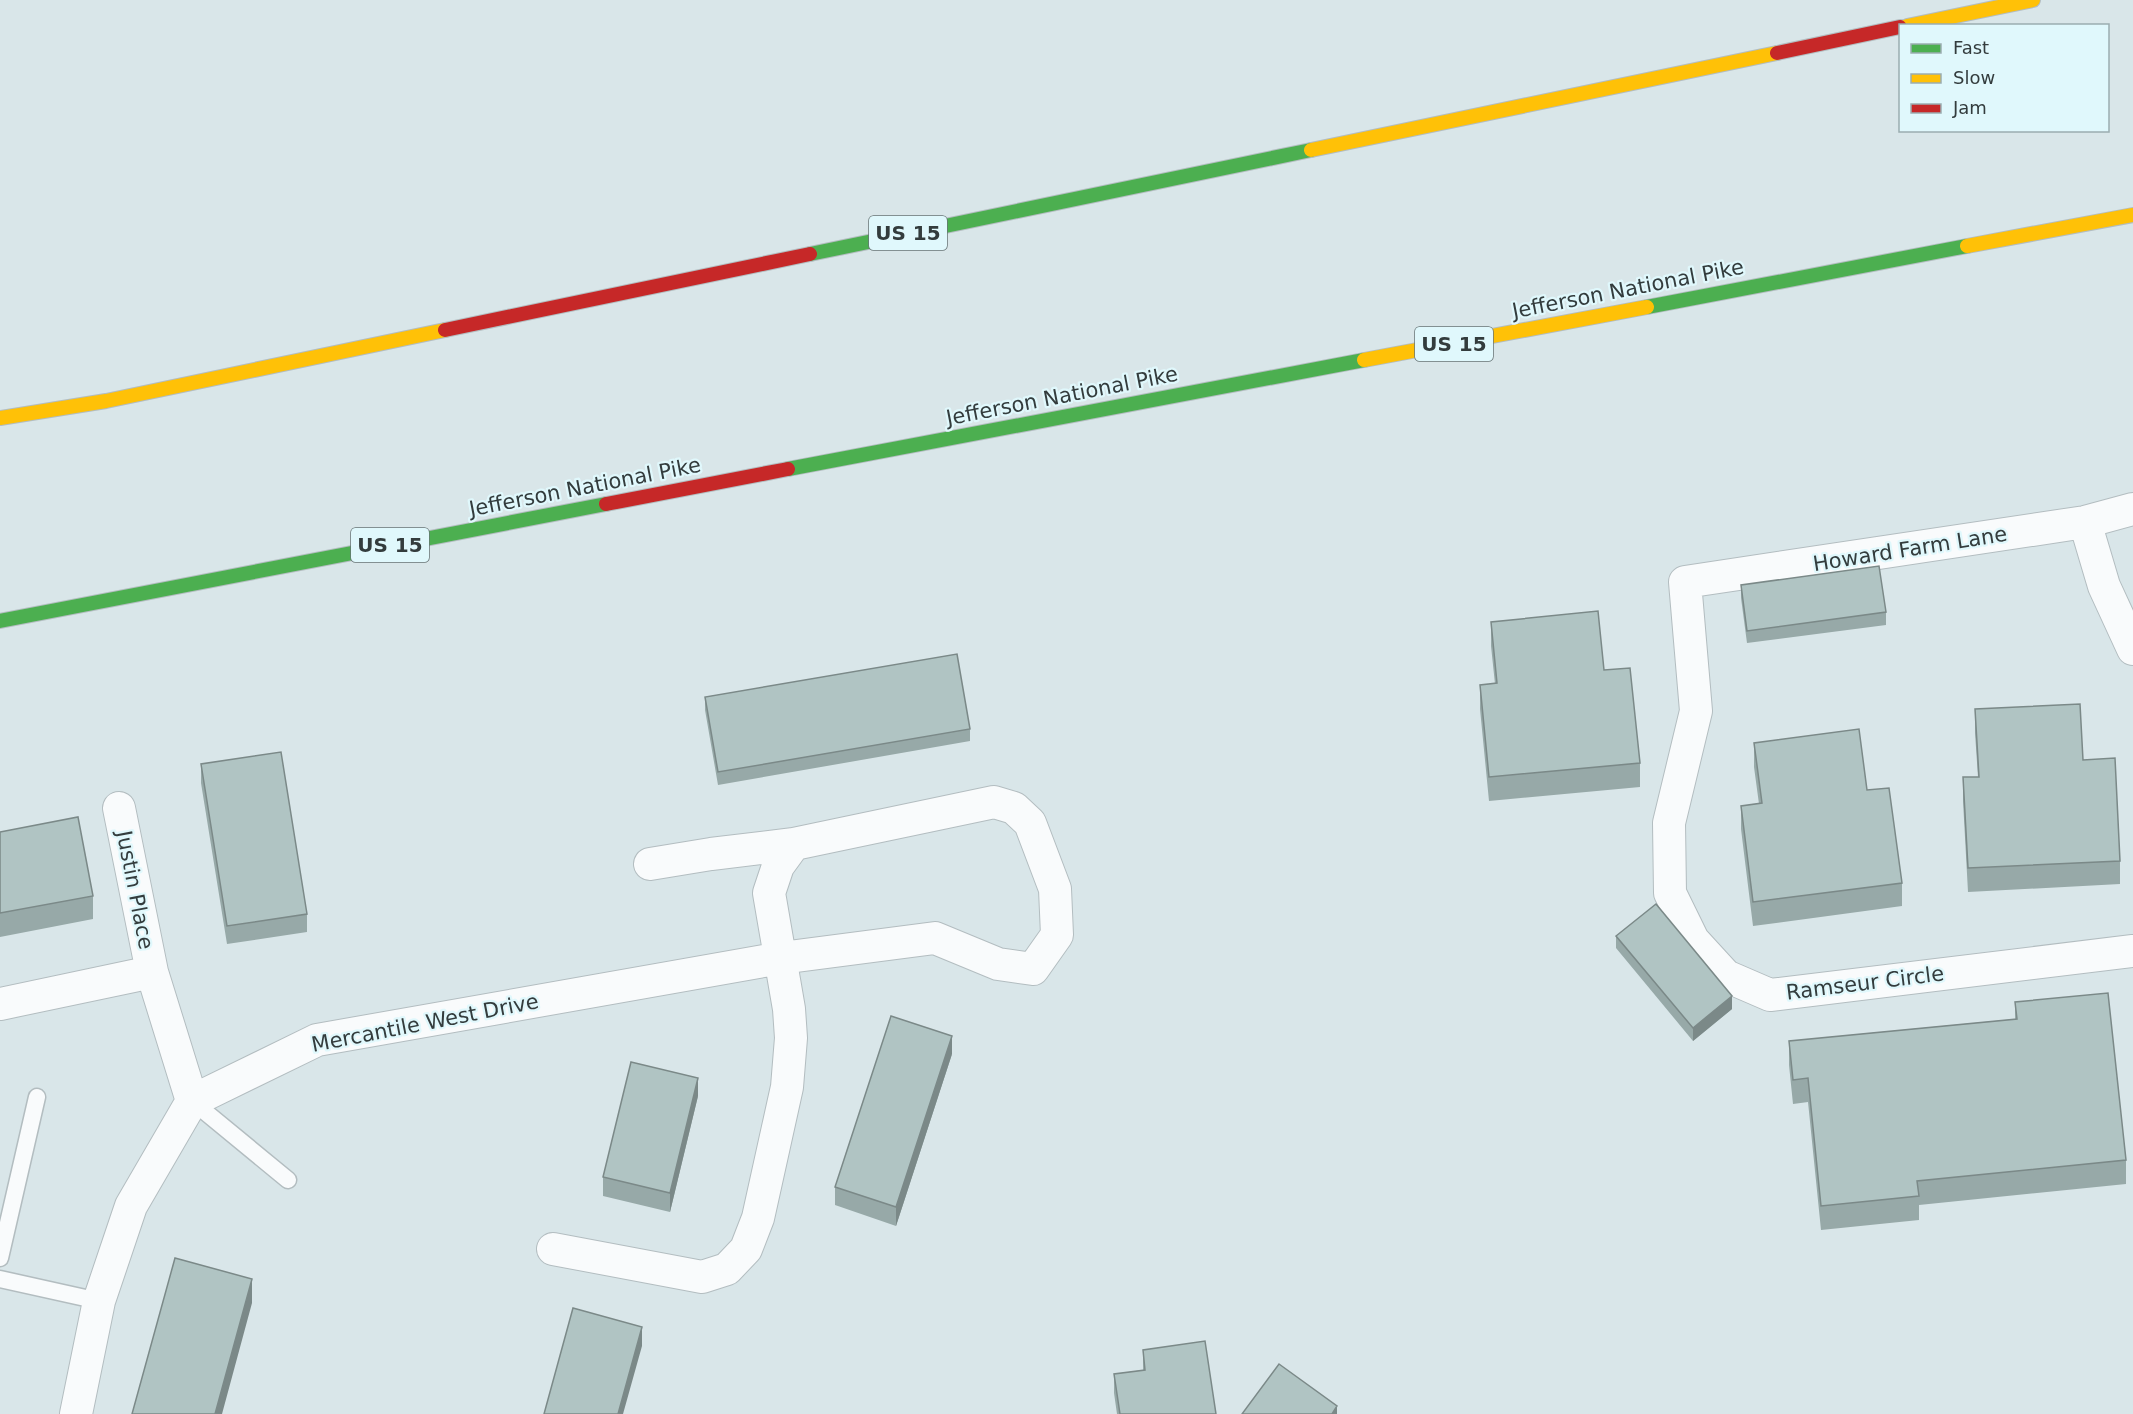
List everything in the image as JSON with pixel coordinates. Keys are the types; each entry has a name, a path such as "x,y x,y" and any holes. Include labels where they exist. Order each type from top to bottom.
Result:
{"highway":[{"path":"1917,24 2033,0"},
{"name":"US 15","path":"0,418 130,396 1899,27"},
{"name":"Jefferson National Pike","path":"0,621 288,564 2131,216"},
{"path":"69,622 288,564"}],"street":[{"name":"Howard Farm Lane","path":"1685,582 2085,522 2133,509"},
{"path":"2085,522 2103,586 2133,649"},
{"name":"Ramseur Circle","path":"1685,582 1696,711 1669,823 1670,893 1693,940 1726,976 1770,995 2133,951"},
{"name":"Mercantile West Drive","path":"192,1101 317,1040 781,958 935,938 998,964 1033,969 1057,935 1055,889 1030,823 1014,808 994,802 794,844 650,864"},
{"name":"Justin Place","path":"119,807 152,972 192,1101"},
{"path":"553,1249 702,1278 727,1269 746,1249 758,1218 787,1087 791,1038 789,1009 769,893 778,866 794,844"},
{"path":"0,1004 152,972"},
{"path":"76,1414 99,1301 131,1206 192,1101"}],"lane":[{"path":"0,1258 37,1096"},
{"path":"192,1101 288,1180"},
{"path":"0,1279 99,1301"}],"building":[{"path":"1879,566 1886,612 1747,631 1741,585"},
{"path":"1598,611 1604,670 1630,668 1640,763 1489,777 1480,685 1497,683 1491,622"},
{"path":"957,654 970,729 718,772 705,697"},
{"path":"2080,704 2083,760 2115,758 2120,861 1968,868 1963,777 1979,777 1975,709"},
{"path":"1859,729 1867,790 1889,788 1902,883 1753,902 1741,806 1762,803 1754,743"},
{"path":"281,752 307,914 227,926 201,764"},
{"path":"78,817 93,896 0,913 0,832"},
{"path":"1656,904 1732,996 1693,1028 1616,936"},
{"path":"2108,993 2126,1160 1917,1181 1919,1196 1821,1206 1808,1078 1793,1080 1789,1041 2017,1019 2015,1002"},
{"path":"891,1016 952,1036 896,1207 835,1187"},
{"path":"631,1062 698,1078 670,1193 603,1177"},
{"path":"175,1258 252,1279 215,1414 132,1414"},
{"path":"573,1308 642,1327 618,1414 544,1414"},
{"path":"1205,1341 1216,1414 1120,1414 1114,1374 1145,1370 1143,1350"},
{"path":"1279,1364 1337,1406 1332,1414 1242,1414"}],"traffic: fast":[{"path":"810,254 1311,150"},
{"path":"1647,307 1967,246"},
{"path":"788,469 1364,360"},
{"path":"0,621 606,504"}],"traffic: slow":[{"path":"1917,24 2033,0"},
{"path":"1311,150 1777,53"},
{"path":"1967,246 2133,215"},
{"path":"1364,360 1647,307"},
{"path":"0,418 106,401 445,330"}],"traffic: jam":[{"path":"1777,53 1899,27"},
{"path":"445,330 810,254"},
{"path":"606,504 788,469"}]}
